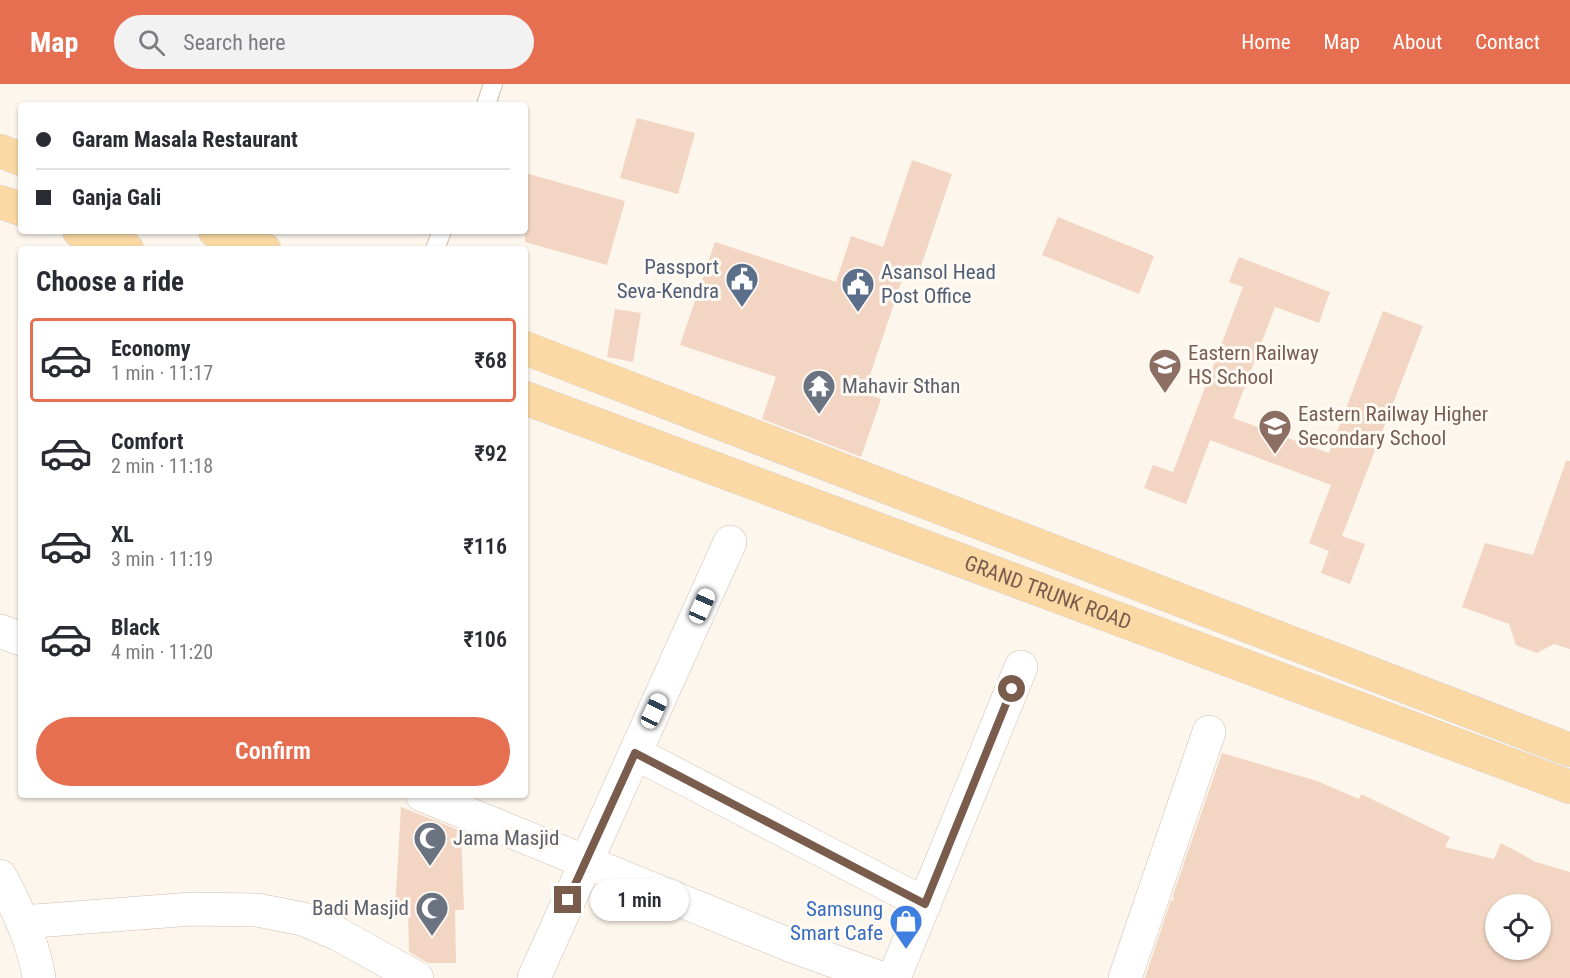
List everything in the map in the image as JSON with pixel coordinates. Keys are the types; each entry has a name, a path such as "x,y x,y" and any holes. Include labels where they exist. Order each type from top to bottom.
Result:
{"main road":[{"path":"0,151 18,158"},
{"path":"0,202 18,208"},
{"path":"87,234 119,246"},
{"path":"223,234 256,246"},
{"path":"528,349 1570,750"},
{"name":"GRAND TRUNK ROAD","path":"528,399 1570,787"}],"street":[{"path":"534,978 730,542"},
{"path":"0,631 18,638"},
{"path":"894,978 1021,667"},
{"path":"1125,978 1209,732"},
{"path":"635,753 925,904"},
{"path":"430,798 792,946 881,978"},
{"path":"0,876 22,922 37,961 39,978"},
{"path":"22,922 192,909 257,910 303,919 338,934 417,978"}],"lane":[{"path":"487,102 493,84"}],"building":[{"path":"637,118 695,133 678,194 620,178"},
{"path":"912,160 952,174 920,269 907,265 864,393 881,399 861,457 762,419 776,377 680,345 715,242 836,282 851,236 883,247"},
{"path":"528,174 625,201 607,265 525,242 525,234 528,234"},
{"path":"1058,217 1154,256 1139,294 1042,255"},
{"path":"1239,257 1330,292 1319,323 1275,307 1233,418 1329,453 1383,311 1423,326 1342,536 1365,544 1350,584 1321,573 1329,551 1309,543 1331,485 1210,440 1186,504 1144,488 1153,465 1173,472 1243,287 1229,282"},
{"path":"615,309 641,313 633,362 607,357"},
{"path":"1566,461 1570,461 1570,649 1554,644 1537,653 1516,645 1509,624 1462,607 1485,543 1533,555"},
{"path":"1222,753 1317,781 1359,799 1361,794 1450,837 1445,847 1494,859 1501,843 1536,862 1570,872 1570,978 1145,978 1171,900 1174,901 1173,895"},
{"name":"Jama Masjid","path":"401,807 461,831 464,910 455,910 456,963 428,963 409,952 408,911 395,911"}],"place":[{"name":"Passport Seva-Kendra","path":"742,308"},
{"name":"Asansol Head Post Office","path":"858,313"},
{"name":"Eastern Railway HS School","path":"1165,394"},
{"name":"Mahavir Sthan","path":"819,415"},
{"name":"Eastern Railway Higher Secondary School","path":"1275,455"},
{"name":"Jama Masjid","path":"430,867"},
{"name":"Badi Masjid","path":"432,937"},
{"name":"Samsung Smart Cafe","path":"906,950"}],"route":[{"path":"568,900 635,753 925,904 1012,689"}]}
